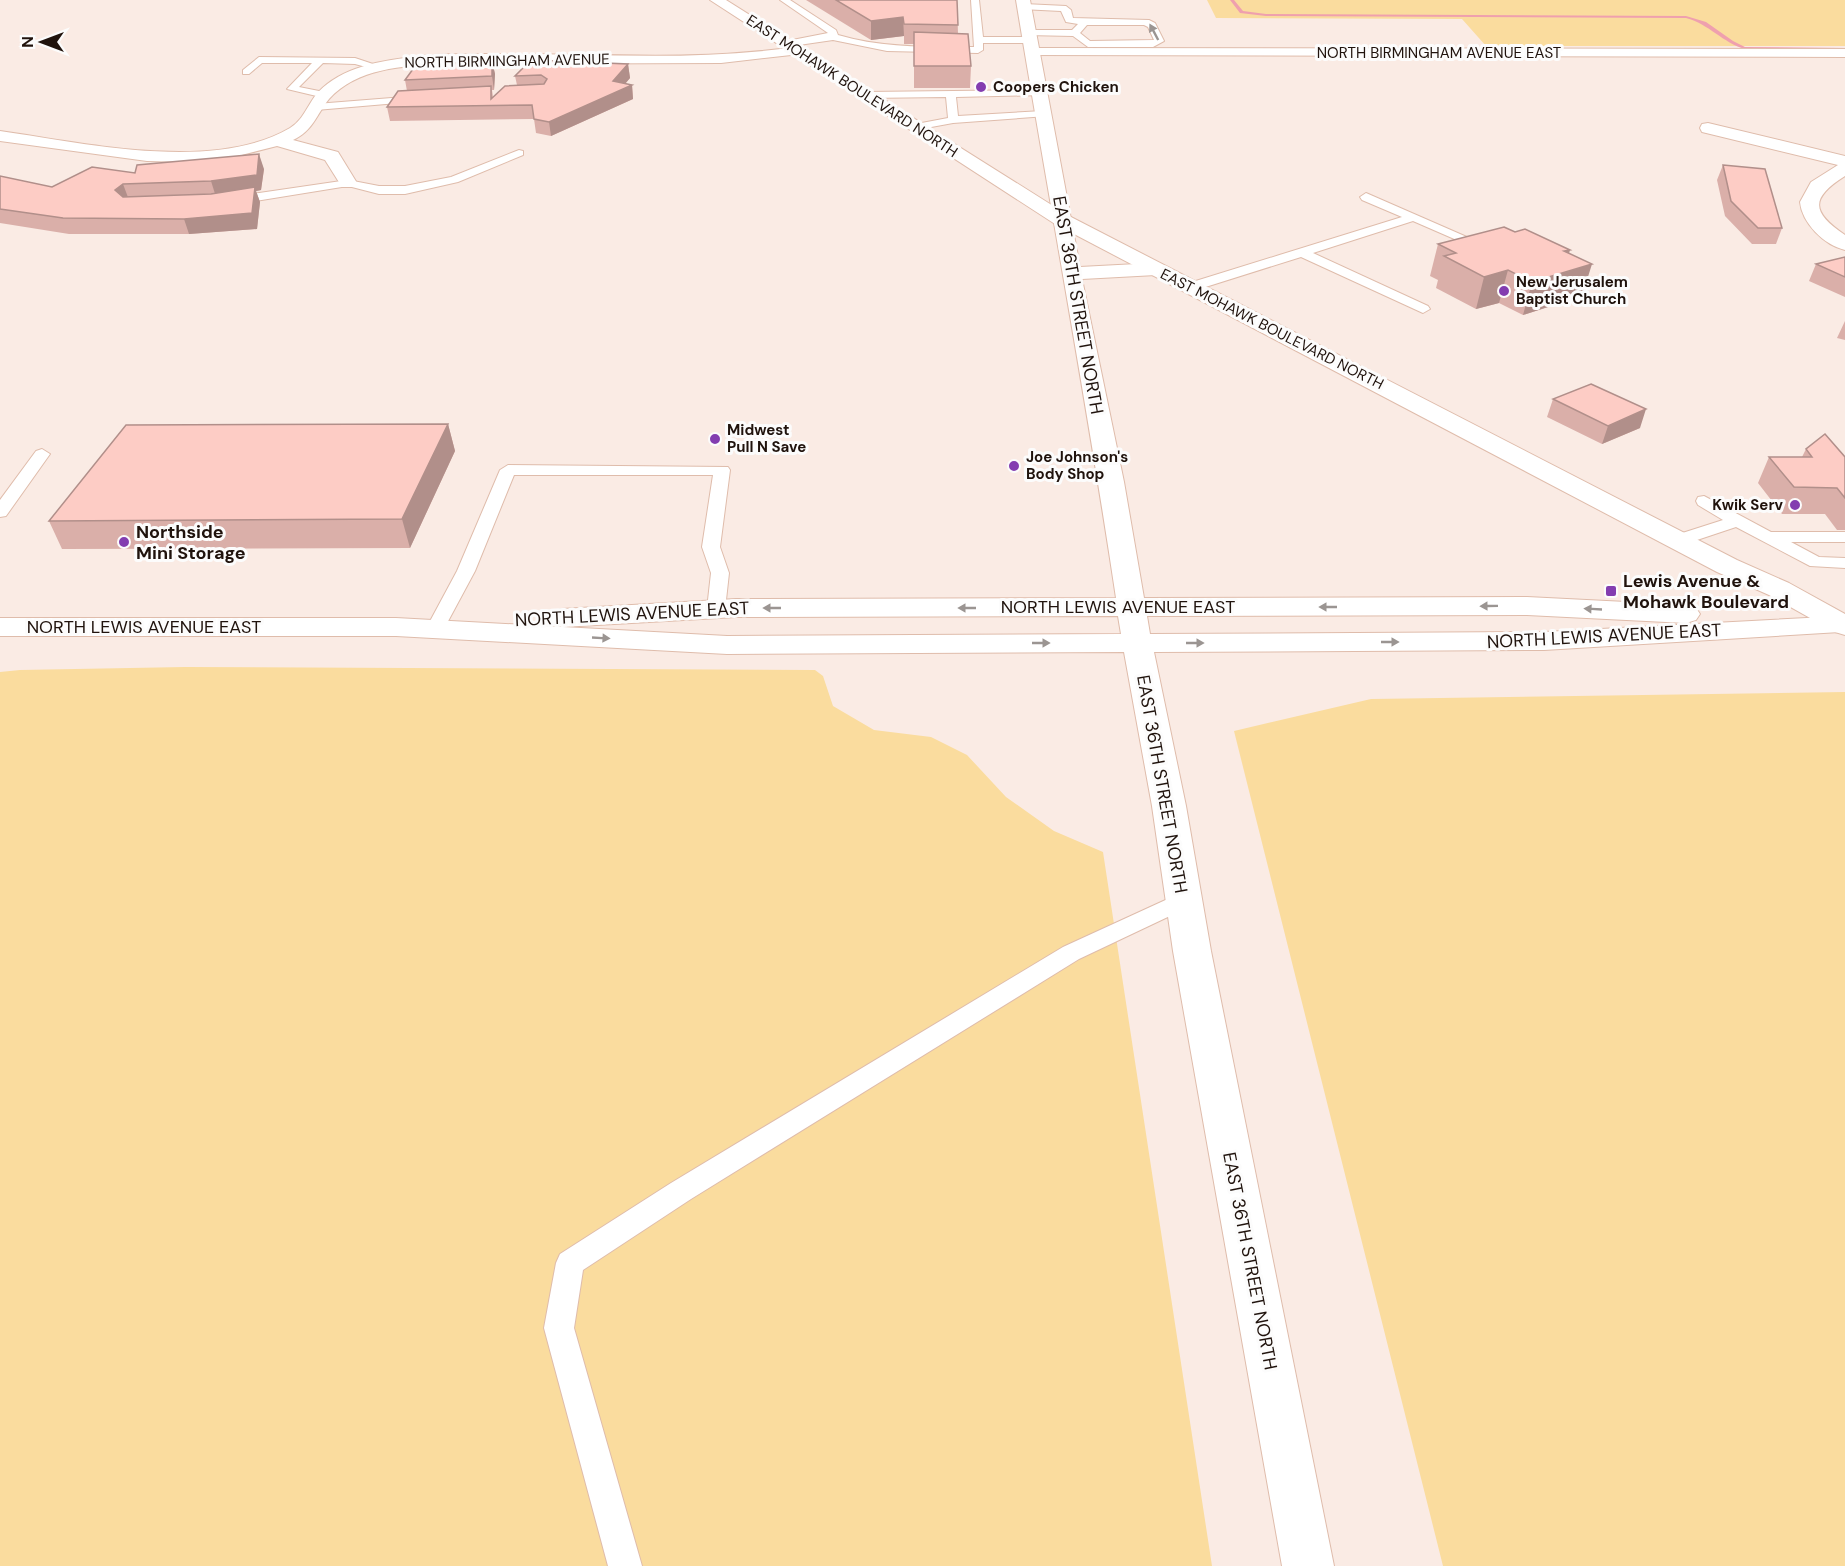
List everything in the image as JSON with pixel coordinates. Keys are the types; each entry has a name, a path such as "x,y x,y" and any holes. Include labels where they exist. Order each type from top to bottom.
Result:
{"street":[{"name":"EAST MOHAWK BOULEVARD NORTH","path":"717,0 1062,220 1843,624"},
{"name":"EAST 36TH STREET NORTH","path":"1024,4 1071,274 1111,482 1130,608 1169,806 1183,900 1308,1566"},
{"name":"NORTH BIRMINGHAM AVENUE EAST","path":"1031,42 1124,47 1845,53"},
{"name":"NORTH BIRMINGHAM AVENUE","path":"0,136 178,157 234,152 278,141 309,123 320,101 333,85 377,67 442,59 738,59 790,47"},
{"path":"1708,128 1845,161"},
{"path":"278,141 333,156 348,183"},
{"path":"1845,168 1816,188 1811,195 1810,209 1824,229 1845,244"},
{"path":"1071,274 1156,270"},
{"name":"NORTH LEWIS AVENUE EAST","path":"0,627 396,627 716,609 1527,606 1843,624"},
{"name":"NORTH LEWIS AVENUE EAST","path":"396,627 727,645 1544,641 1843,624"}],"lane":[{"path":"783,0 833,32 833,37"},
{"path":"790,47 833,37 850,43 897,50 978,50 975,0"},
{"path":"1024,4 1064,4 1070,20 1150,23 1159,41 1153,44 1124,47 1088,44 1075,33"},
{"path":"979,40 1031,42 1075,33 1085,22"},
{"path":"1109,22 1124,47"},
{"path":"246,72 259,60 355,61 377,67"},
{"path":"320,60 292,89 320,101 430,98"},
{"path":"915,127 953,120 1040,93"},
{"path":"951,94 953,120"},
{"path":"866,95 951,94 995,106 1043,114"},
{"path":"216,203 348,183 379,190 405,190 454,180 519,153"},
{"path":"1366,197 1486,248"},
{"path":"1191,287 1414,218"},
{"path":"1303,253 1423,309"},
{"path":"0,512 42,454"},
{"path":"436,625 466,571 508,470 722,470 711,547 720,573 716,609"},
{"path":"1704,501 1766,537 1845,574"},
{"path":"1679,540 1737,521"},
{"path":"1766,537 1845,537"},
{"path":"1816,562 1845,563"},
{"path":"625,1566 559,1328 570,1263 691,1185 1071,953 1183,900"}],"shaded area":[{"path":"1207,0 1845,0 1845,46 1486,46 1462,19 1216,18"},
{"path":"185,667 815,670 823,676 833,706 874,730 931,737 967,755 1006,797 1054,831 1103,852 1212,1566 0,1566 0,672"},
{"path":"1845,692 1845,1566 1443,1566 1234,731 1371,699"}],"building":[{"path":"836,0 957,0 958,25 904,24 903,17 871,21"},
{"path":"914,32 968,34 971,66 914,66"},
{"path":"531,60 628,64 613,81 632,85 549,122 534,119 532,105 387,107 398,91 491,86 491,99 505,86 544,84 547,79 541,75 515,76"},
{"path":"492,61 492,76 405,80 416,65"},
{"path":"259,154 257,175 211,181 123,184 115,190 123,197 211,194 255,187 252,213 184,219 63,218 0,209 0,176 52,187 92,167 135,173 137,165"},
{"path":"1723,165 1765,169 1782,228 1758,228 1731,201"},
{"path":"1504,227 1515,232 1525,229 1570,250 1564,251 1592,264 1532,282 1508,270 1484,277 1444,256 1456,253 1438,244"},
{"path":"1845,257 1845,277 1816,264"},
{"path":"1591,384 1646,409 1608,426 1553,399"},
{"path":"448,424 402,519 49,521 126,425"},
{"path":"1825,434 1845,457 1845,498 1837,488 1794,487 1769,457 1812,457 1806,449"}],"waterway":[{"path":"1232,0 1242,12 1266,15 1686,17 1704,23 1731,42 1745,48 1845,49"}],"place":[{"name":"Coopers Chicken","path":"981,87"},
{"name":"New Jerusalem Baptist Church","path":"1504,291"},
{"name":"Midwest Pull N Save","path":"715,439"},
{"name":"Joe Johnson's Body Shop","path":"1014,466"},
{"name":"Kwik Serv","path":"1795,505"},
{"name":"Northside Mini Storage","path":"124,542"},
{"name":"Lewis Avenue & Mohawk Boulevard","path":"1611,591"}]}
